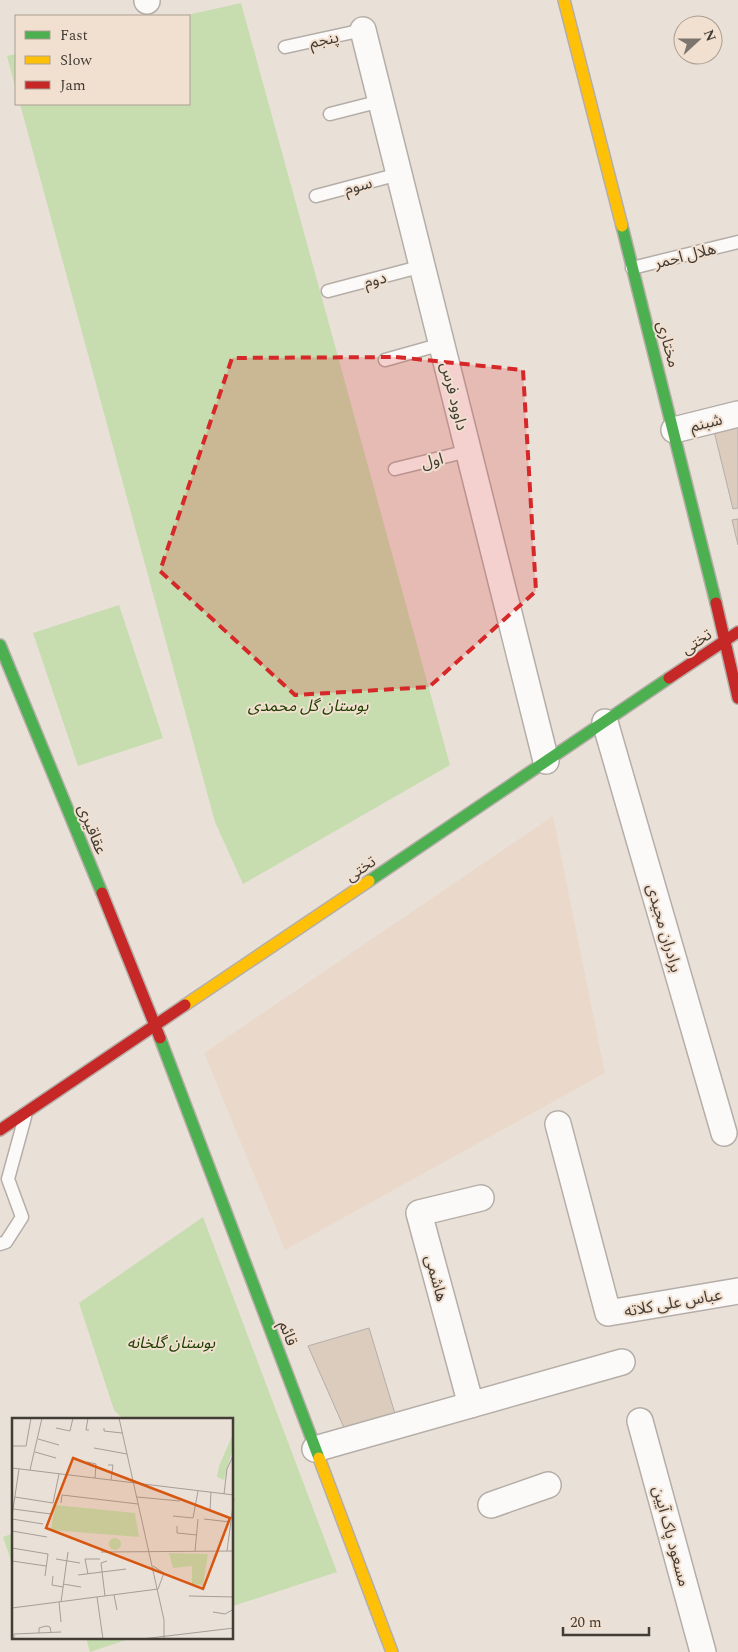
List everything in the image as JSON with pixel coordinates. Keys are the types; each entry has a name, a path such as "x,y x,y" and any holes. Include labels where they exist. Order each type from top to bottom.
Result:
{"main road":[{"name":"مختاری","path":"564,0 674,430 738,698"},
{"name":"تختی","path":"0,1130 738,632"},
{"name":"عقاقیری","path":"0,645 156,1024"},
{"name":"قائم","path":"156,1024 392,1652"}],"street":[{"name":"داوود فرس","path":"363,30 546,761"},
{"name":"شبنم","path":"674,430 738,414"},
{"name":"برادران مجیدی","path":"605,722 724,1133"},
{"name":"عباس علی کلاته","path":"558,1124 608,1314 738,1291"},
{"name":"هاشمی","path":"471,1405 419,1213 481,1198"},
{"path":"315,1449 622,1362"},
{"name":"مسعود پاک آیین","path":"640,1421 703,1652"},
{"path":"491,1505 548,1485"}],"lane":[{"name":"پنجم","path":"285,47 363,30"},
{"path":"330,114 381,101"},
{"name":"سوم","path":"316,196 400,174"},
{"name":"هلال احمر","path":"632,268 738,242"},
{"name":"دوم","path":"328,291 423,266"},
{"path":"385,360 442,344"},
{"name":"اول","path":"395,469 468,450"},
{"path":"0,1244 6,1242 22,1218 8,1179 27,1111"}],"highlighted area":[{"path":"396,357 523,370 536,591 429,687 295,695 160,571 232,358"}],"shaded area":[{"path":"553,816 605,1073 285,1250 204,1053"}],"green space":[{"name":"بوستان گل محمدی","path":"241,3 450,765 243,884 215,822 20,105 190,105 190,15 187,15"},
{"path":"15,54 15,86 7,56"},
{"path":"119,605 163,738 78,766 33,633"},
{"name":"بوستان گلخانه","path":"203,1217 337,1572 234,1606 234,1418 122,1418 114,1410 79,1303"},
{"path":"12,1534 12,1563 3,1537"},
{"path":"87,1640 126,1640 90,1652"}],"building":[{"path":"738,424 738,508 733,509 713,427"},
{"path":"738,519 738,545 732,520"},
{"path":"369,1328 396,1417 345,1430 308,1346"}],"traffic: fast":[{"path":"622,226 716,603"},
{"path":"0,645 102,893"},
{"path":"369,881 669,678"},
{"path":"160,1038 319,1458"}],"traffic: slow":[{"path":"564,0 622,226"},
{"path":"185,1005 369,881"},
{"path":"319,1458 392,1652"}],"traffic: jam":[{"path":"716,603 738,698"},
{"path":"669,678 738,632"},
{"path":"102,893 160,1038"},
{"path":"0,1130 185,1005"}]}
